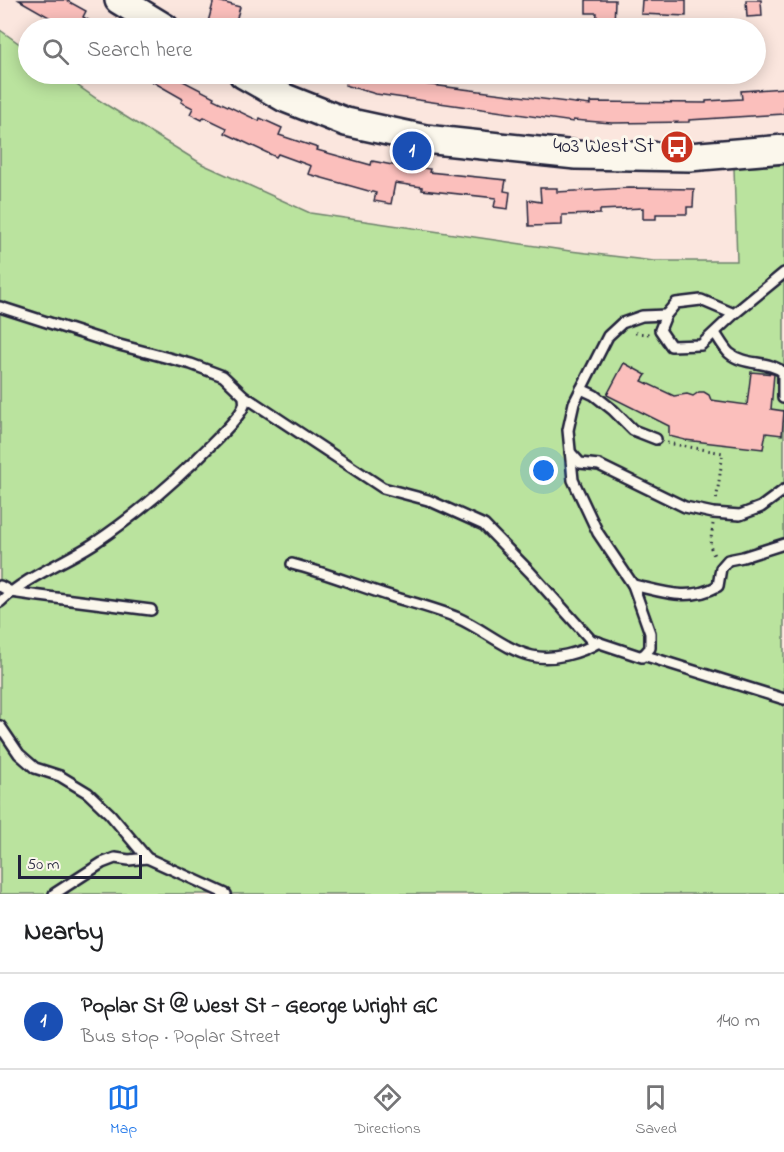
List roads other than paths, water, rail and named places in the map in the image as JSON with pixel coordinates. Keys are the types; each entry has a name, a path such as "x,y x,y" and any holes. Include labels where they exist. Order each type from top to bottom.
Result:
{"street":[{"path":"119,0 149,18"},
{"path":"260,84 285,98 346,122 425,139 576,154 688,157 784,149"}],"lane":[{"path":"734,314 702,300 676,303 666,315 660,330 671,346 701,345 784,273"},
{"path":"0,307 112,343 191,364 223,376 244,396 383,488 428,500 484,525 591,640 784,699"},
{"path":"643,655 650,648 650,633 633,585 598,534 573,480 568,430 574,403 608,336 622,322 642,316 666,315"},
{"path":"715,333 730,354 748,361 775,366 783,372 783,398"},
{"path":"581,389 594,395 633,430 656,439"},
{"path":"0,602 41,572 92,545 148,504 188,469 228,428 244,406 244,396"},
{"path":"570,452 580,463 599,465 686,507 715,513 740,515 761,507 784,490"},
{"path":"633,585 685,596 706,593 718,586 721,570 728,560 784,544"},
{"path":"292,564 329,573 381,593 456,617 533,657 561,656 599,642"},
{"path":"0,586 11,592 151,610"},
{"path":"0,726 19,754 35,768 60,776 88,793 110,814 147,858 226,894"},
{"path":"54,894 102,863 115,858 129,860 147,858"}],"place":[{"name":"403 West St","path":"677,147"},
{"name":"Poplar St @ West St - George Wright GC","path":"412,151"}]}
